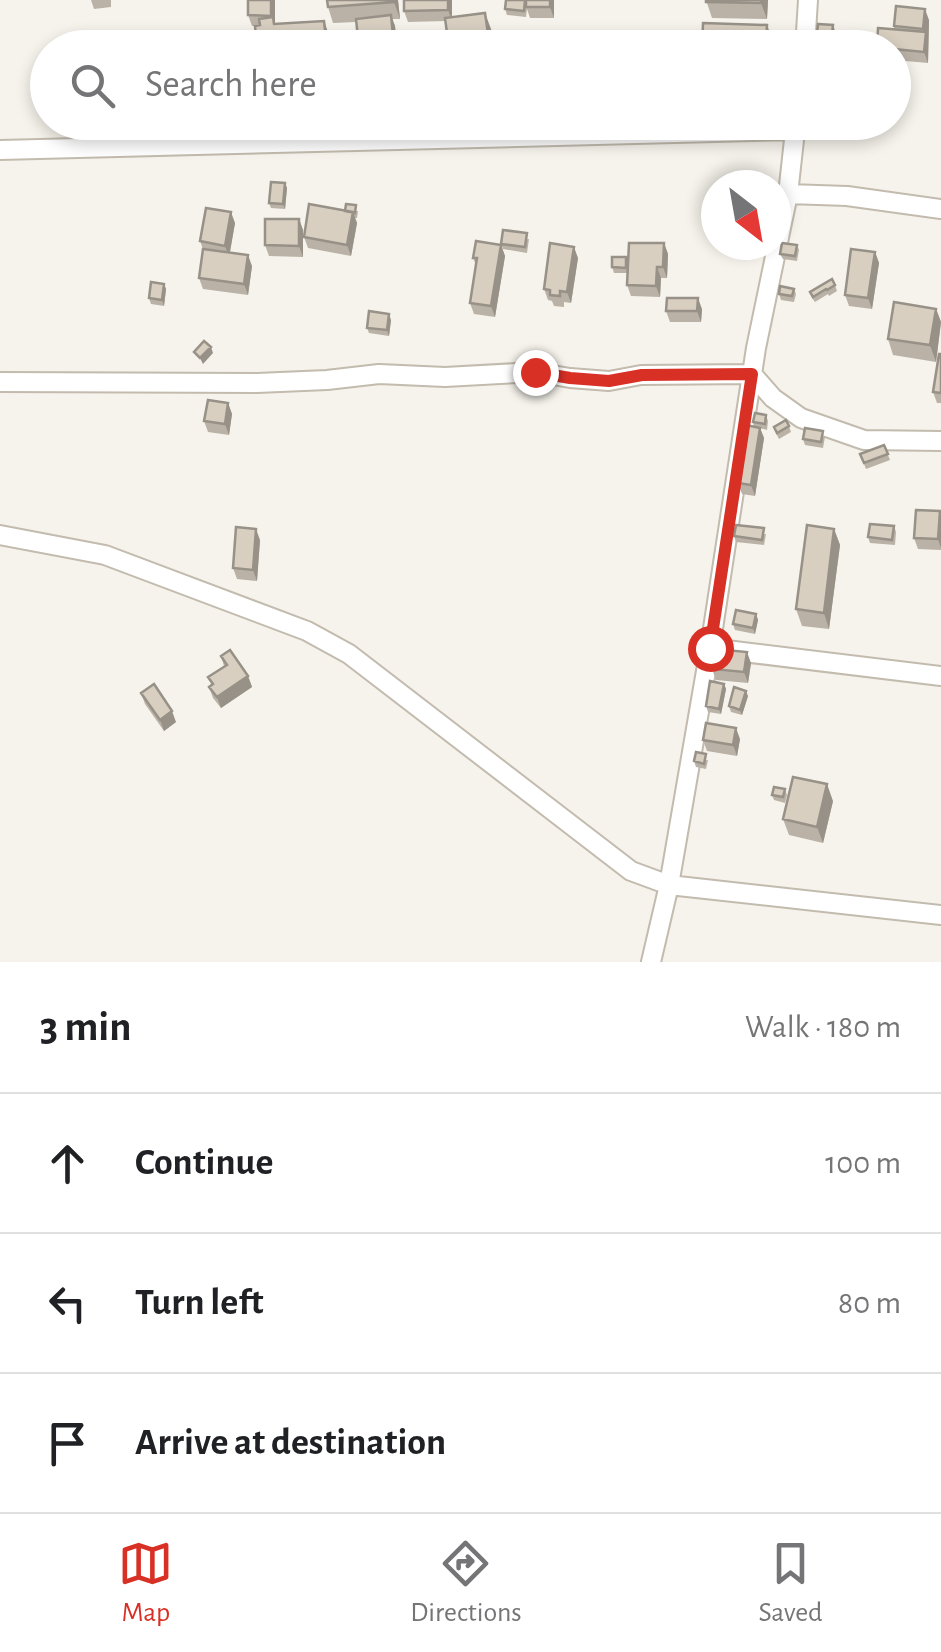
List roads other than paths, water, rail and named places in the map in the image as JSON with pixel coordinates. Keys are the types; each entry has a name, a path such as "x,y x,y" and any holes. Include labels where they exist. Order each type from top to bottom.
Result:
{"street":[{"path":"806,30 808,0"},
{"path":"0,150 332,140"},
{"path":"791,170 794,140"},
{"path":"791,194 847,196 941,209"},
{"path":"651,962 669,885 752,374 775,260"},
{"path":"0,382 257,383 379,374 445,378 535,372 609,381 642,375 752,374"},
{"path":"752,374 772,398 800,418 864,440 941,441"},
{"path":"0,535 105,554 307,631 349,654 631,871 669,885 941,915"},
{"path":"710,648 941,676"}]}
